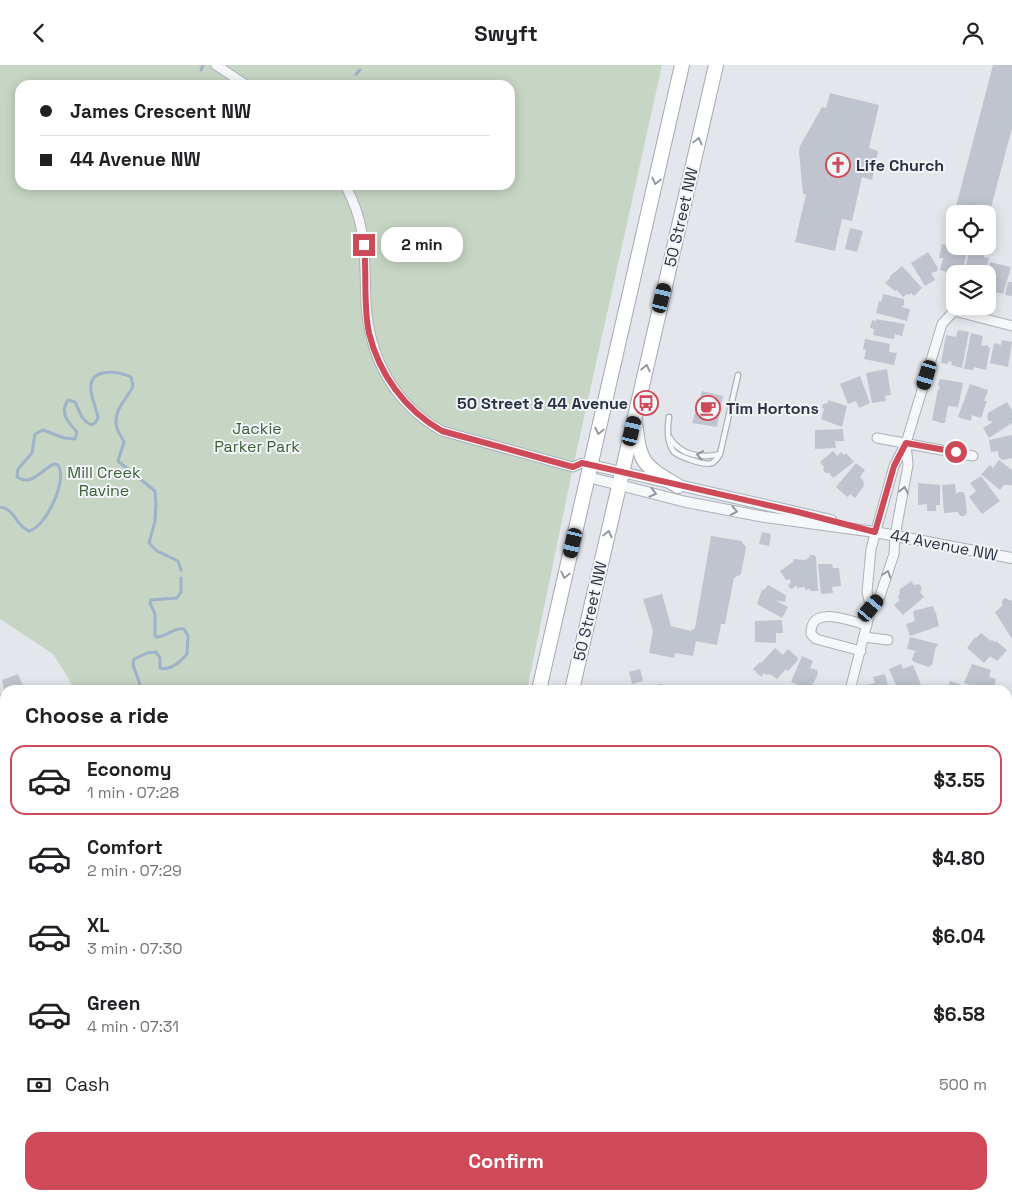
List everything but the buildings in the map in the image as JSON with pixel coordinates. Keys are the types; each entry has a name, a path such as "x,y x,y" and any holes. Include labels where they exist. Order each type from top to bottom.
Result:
{"main road":[{"name":"50 Street NW","path":"540,685 682,65"},
{"name":"50 Street NW","path":"573,685 716,65"},
{"path":"635,415 638,450 642,459 652,470 678,485"}],"street":[{"path":"216,65 238,80"},
{"name":"44 Avenue NW","path":"348,190 355,205 364,234 367,280 366,303 371,339 378,361 393,386 409,407 426,422 442,431 573,467 582,463 590,471 621,479 686,501 765,517 875,532"},
{"path":"871,608 867,592 871,549 875,532 894,466 906,443 942,324 954,311 1012,326"},
{"path":"877,439 973,455"},
{"path":"851,685 871,608 880,596 894,554 895,536 908,465 906,443"},
{"name":"44 Avenue NW","path":"621,479 678,485 798,512 875,532 1012,558"},
{"path":"861,651 816,639 811,634 810,627 818,617 826,616 867,625"},
{"path":"864,637 888,640"},
{"path":"1012,832 1012,883"}],"lane":[{"path":"669,417 667,426 675,447 681,451 707,457 720,454 738,375"}],"green space":[{"name":"Jackie Parker Park","path":"0,65 662,65 573,467 528,685 72,685 53,654 0,619"}],"waterway":[{"path":"201,70 203,66"},
{"path":"356,74 360,70"},
{"path":"0,507 9,511 25,529 29,531 36,528 54,502 58,491 60,472 58,465 54,464 32,479 22,480 17,477 18,469 32,453 35,434 43,430 64,438 75,439 77,432 68,421 64,409 68,400 75,402 83,418 91,425 98,418 91,392 92,380 103,373 114,372 124,374 131,377 133,386 118,410 116,422 124,442 118,461 155,491 155,521 149,543 157,551 178,561 181,570"},
{"path":"140,685 133,665 134,659 147,653 156,652 160,658 160,668 164,669 175,665 187,654 188,636 184,629 177,629 160,637 155,636 155,614 150,603 151,600 177,598 181,592 181,578"}],"place":[{"name":"Life Church","path":"838,165"},
{"name":"50 Street & 44 Avenue","path":"646,403"},
{"name":"Tim Hortons","path":"708,408"}],"route":[{"path":"364,245 369,332 378,361 393,386 409,407 426,422 442,431 573,467 582,463 798,512 875,532 894,466 906,443 956,452"}],"park label":[{"name":"Mill Creek Ravine","path":"104,481"}]}
